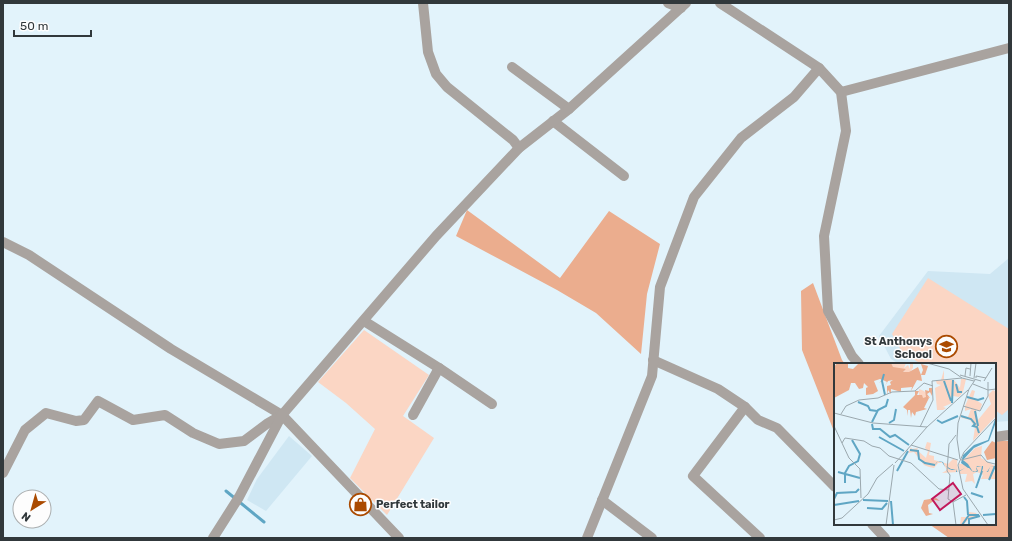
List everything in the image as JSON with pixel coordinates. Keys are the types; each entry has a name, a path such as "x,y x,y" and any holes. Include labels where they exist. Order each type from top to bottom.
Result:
{"street":[{"path":"423,3 428,52 436,74 447,87 513,140 519,148"},
{"path":"668,3 684,5"},
{"path":"720,3 819,68 841,92 846,131 824,236 828,311 852,356 858,363"},
{"path":"213,538 239,497 282,416 436,236 519,148 569,109 684,5"},
{"path":"841,92 1009,48"},
{"path":"512,67 569,109"},
{"path":"587,538 652,376 660,287 694,196 741,138 794,97 819,68"},
{"path":"553,121 624,176"},
{"path":"3,242 29,255 171,349 282,416 399,538"},
{"path":"364,320 492,404"},
{"path":"653,360 718,389 745,407 758,420 777,428 834,486"},
{"path":"413,415 438,368"},
{"path":"3,473 25,430 46,413 76,421 84,420 98,401 133,420 165,415 193,433 219,444 244,441 268,423 282,416"},
{"path":"745,407 693,476 760,538"},
{"path":"996,437 1009,435"},
{"path":"602,500 652,538"},
{"path":"873,525 886,538"}],"shaded area":[{"path":"467,210 560,278 609,211 660,244 647,294 641,354 596,313 557,290 456,236"},
{"name":"St Anthonys School","path":"1009,258 1009,421 996,422 996,363 897,363 891,359 879,336 928,271 990,274"},
{"name":"St Anthonys School","path":"928,278 1009,329 1009,409 1002,415 996,411 996,363 919,363 902,352 892,334"},
{"path":"813,283 844,363 834,363 834,431 802,350 801,291"},
{"path":"364,330 429,375 403,416 434,438 387,515 350,478 375,429 346,403 318,382"},
{"path":"289,436 312,456 266,511 247,500 257,479"},
{"path":"996,440 1009,441 1009,538 949,538 930,525 996,525"}],"waterway":[{"path":"226,491 264,522"}],"place":[{"name":"St Anthonys School","path":"947,347"},
{"name":"Perfect tailor","path":"360,504"}]}
